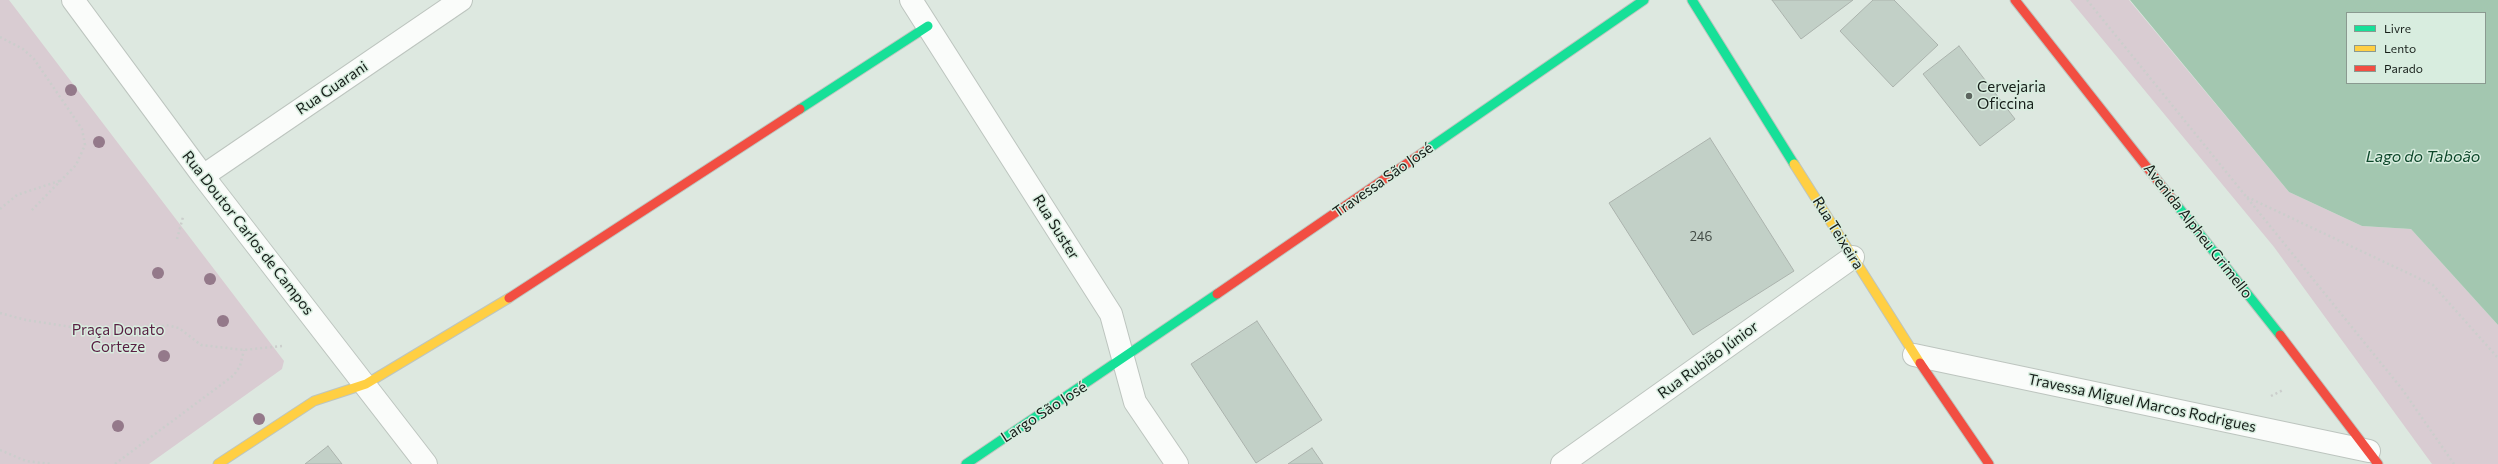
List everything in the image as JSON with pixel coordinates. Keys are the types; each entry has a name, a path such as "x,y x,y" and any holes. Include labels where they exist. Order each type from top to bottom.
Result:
{"street":[{"name":"Rua Doutor Carlos de Campos","path":"73,0 203,176 366,384 426,464"},
{"name":"Rua Guarani","path":"203,176 461,0"},
{"name":"Rua Suster","path":"911,0 1112,314 1122,360 1135,402 1177,464"},
{"name":"Travessa São José","path":"1122,360 1644,0"},
{"name":"Rua Teixeira","path":"1692,0 1914,355 1989,464"},
{"name":"Avenida Alpheu Grimello","path":"2015,0 2374,457"},
{"path":"218,464 314,401 366,384 467,326 928,26"},
{"name":"Rua Rubião Júnior","path":"1562,464 1853,256"},
{"name":"Travessa Miguel Marcos Rodrigues","path":"1914,355 2374,457"},
{"name":"Largo São José","path":"966,464 1122,360"}],"path":[{"path":"2087,0 2402,388 2454,464"},
{"path":"0,37 23,49 34,59 82,128 85,145 76,165 31,211"},
{"path":"0,209 17,195 63,180"},
{"path":"2246,197 2433,285 2498,358"},
{"path":"176,240 183,216"},
{"path":"0,313 26,320 98,331 138,334 166,326 179,328 201,344 244,350 282,346"},
{"path":"115,464 234,375 240,366 244,350"},
{"path":"0,450 26,461 51,464"}],"green space":[{"name":"Praça Donato Corteze","path":"0,0 9,0 284,361 282,369 149,464 0,464"},
{"path":"2070,0 2129,0 2289,192 2362,226 2411,229 2498,325 2498,464 2432,464 2274,247"}],"water":[{"name":"Lago do Taboão","path":"2130,0 2498,0 2498,325 2411,229 2362,226 2289,192"}],"building":[{"path":"1772,0 1853,0 1801,39"},
{"path":"1873,0 1894,0 1938,45 1893,87 1840,31"},
{"name":"Cervejaria Oficcina","path":"1959,46 2015,119 1980,146 1923,74"},
{"path":"1710,138 1794,271 1693,335 1609,203"},
{"path":"1257,321 1322,420 1256,463 1191,364"},
{"path":"328,446 342,464 305,464"},
{"path":"1312,448 1323,464 1288,464"}],"traffic: fast":[{"path":"1428,149 1644,0"},
{"path":"1692,0 1794,164"},
{"path":"800,109 928,26"},
{"path":"2172,199 2280,335"},
{"path":"966,464 1217,294"}],"traffic: slow":[{"path":"1794,164 1920,363"},
{"path":"218,464 314,401 366,384 509,298"}],"traffic: jam":[{"path":"2015,0 2172,199"},
{"path":"509,298 800,109"},
{"path":"1217,294 1428,149"},
{"path":"2280,335 2378,464"},
{"path":"1920,363 1989,464"}],"place":[{"name":"Cervejaria Oficcina","path":"1969,96"}]}
